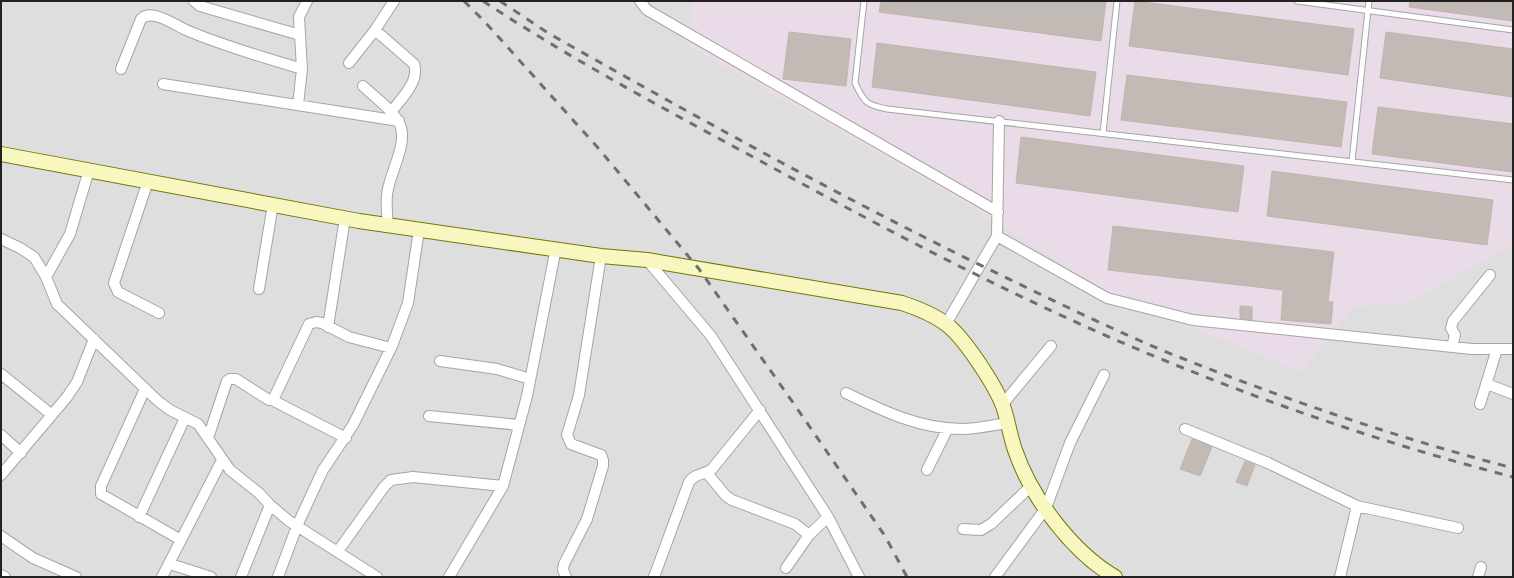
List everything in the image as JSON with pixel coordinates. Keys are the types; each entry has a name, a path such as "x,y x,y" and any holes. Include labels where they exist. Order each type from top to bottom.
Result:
{"street":[{"path":"194,1 200,6 300,35"},
{"path":"298,105 302,69 299,17 307,1"},
{"path":"349,63 375,30 394,1"},
{"path":"640,1 647,10 998,212"},
{"path":"121,69 141,18 150,15 156,16 190,32 232,48 302,69"},
{"path":"375,30 414,64 416,71 415,79 392,112"},
{"path":"163,84 399,121"},
{"path":"363,86 392,112 399,121 402,132 402,144 390,178 387,195 388,225"},
{"path":"946,324 997,236 999,121"},
{"path":"1,154 345,218 419,230 556,248 601,256 647,260 902,303 923,310 946,324 962,339 994,389 1002,405 1015,450 1031,486 1046,508 1072,543 1100,569 1115,577"},
{"path":"46,277 70,234 89,170"},
{"path":"148,181 114,283 118,292 159,313"},
{"path":"258,289 273,204"},
{"path":"328,327 345,218"},
{"path":"278,577 297,526 323,470 346,438 391,348 408,303 419,230"},
{"path":"997,236 1107,298 1193,320 1452,347 1513,349"},
{"path":"1,240 20,248 34,257 46,277 57,304 145,389 170,410 198,424 230,470 259,493 270,505 297,526 377,577"},
{"path":"448,577 503,486 530,379 556,248"},
{"path":"566,577 563,570 564,564 587,519 603,466 601,455 571,444 567,435 579,395 601,256"},
{"path":"647,260 711,336 828,517 859,577"},
{"path":"1452,347 1455,335 1451,328 1453,321 1490,275"},
{"path":"272,400 309,324 316,322 349,337 391,348"},
{"path":"1,475 52,415 77,382 94,339"},
{"path":"1002,405 1051,346"},
{"path":"1480,404 1498,349"},
{"path":"440,361 462,362 497,369 530,379"},
{"path":"1,374 52,415"},
{"path":"995,577 1046,508 1070,443 1104,375"},
{"path":"208,438 225,385 230,379 236,379 272,400 346,438"},
{"path":"1487,384 1513,394"},
{"path":"145,389 100,490 104,497 182,540"},
{"path":"846,393 880,410 906,420 948,428 963,429 1008,424"},
{"path":"654,577 689,482 697,474 707,472 712,469 760,410"},
{"path":"429,416 519,425"},
{"path":"139,517 185,418"},
{"path":"927,470 948,428"},
{"path":"1185,429 1268,463 1357,506 1458,528"},
{"path":"1,435 21,452"},
{"path":"162,577 222,460"},
{"path":"707,472 726,496 732,500 741,505 795,524 809,535"},
{"path":"338,551 384,487 392,480 413,477 503,486"},
{"path":"963,528 981,530 991,524 1031,486"},
{"path":"241,577 270,505"},
{"path":"1340,577 1357,506"},
{"path":"786,568 809,535 828,517"},
{"path":"1,536 33,558 76,577"},
{"path":"170,564 211,577"},
{"path":"1478,577 1481,567"},
{"path":"1,574 5,577"}],"lane":[{"path":"864,1 855,83 860,94 870,105 1513,180"},
{"path":"1103,133 1117,1"},
{"path":"1296,1 1513,30"},
{"path":"1352,161 1369,1"}],"shaded area":[{"path":"1,1 1513,1 1513,577 1,577"},
{"path":"694,1 1513,1 1513,244 1408,303 1353,307 1301,372 1109,293 953,196 686,45"}],"building":[{"path":"881,1 1106,1 1101,41 879,12"},
{"path":"1135,1 1354,29 1348,75 1129,46"},
{"path":"1410,1 1513,1 1513,21 1409,7"},
{"path":"789,32 851,39 846,86 783,79"},
{"path":"1386,32 1513,49 1513,97 1380,78"},
{"path":"877,43 1096,72 1090,116 872,87"},
{"path":"1127,75 1347,102 1341,147 1121,120"},
{"path":"1378,107 1513,124 1513,172 1372,154"},
{"path":"1021,137 1244,166 1238,212 1016,183"},
{"path":"1272,171 1493,200 1487,245 1267,216"},
{"path":"1113,226 1334,252 1328,302 1333,302 1331,324 1281,320 1283,290 1108,270"},
{"path":"1240,306 1252,307 1252,320 1240,318"},
{"path":"1192,439 1212,447 1200,476 1180,469"},
{"path":"1245,461 1255,465 1247,486 1236,482"}],"railway":[{"path":"464,1 485,22 599,149 699,269 885,536 907,577"},
{"path":"483,1 587,65 694,125 911,242 1060,315 1161,359 1291,409 1423,452 1513,477"},
{"path":"500,1 548,33 654,93 867,208 976,263 1140,341 1207,368 1337,415 1424,443 1513,468"}]}
